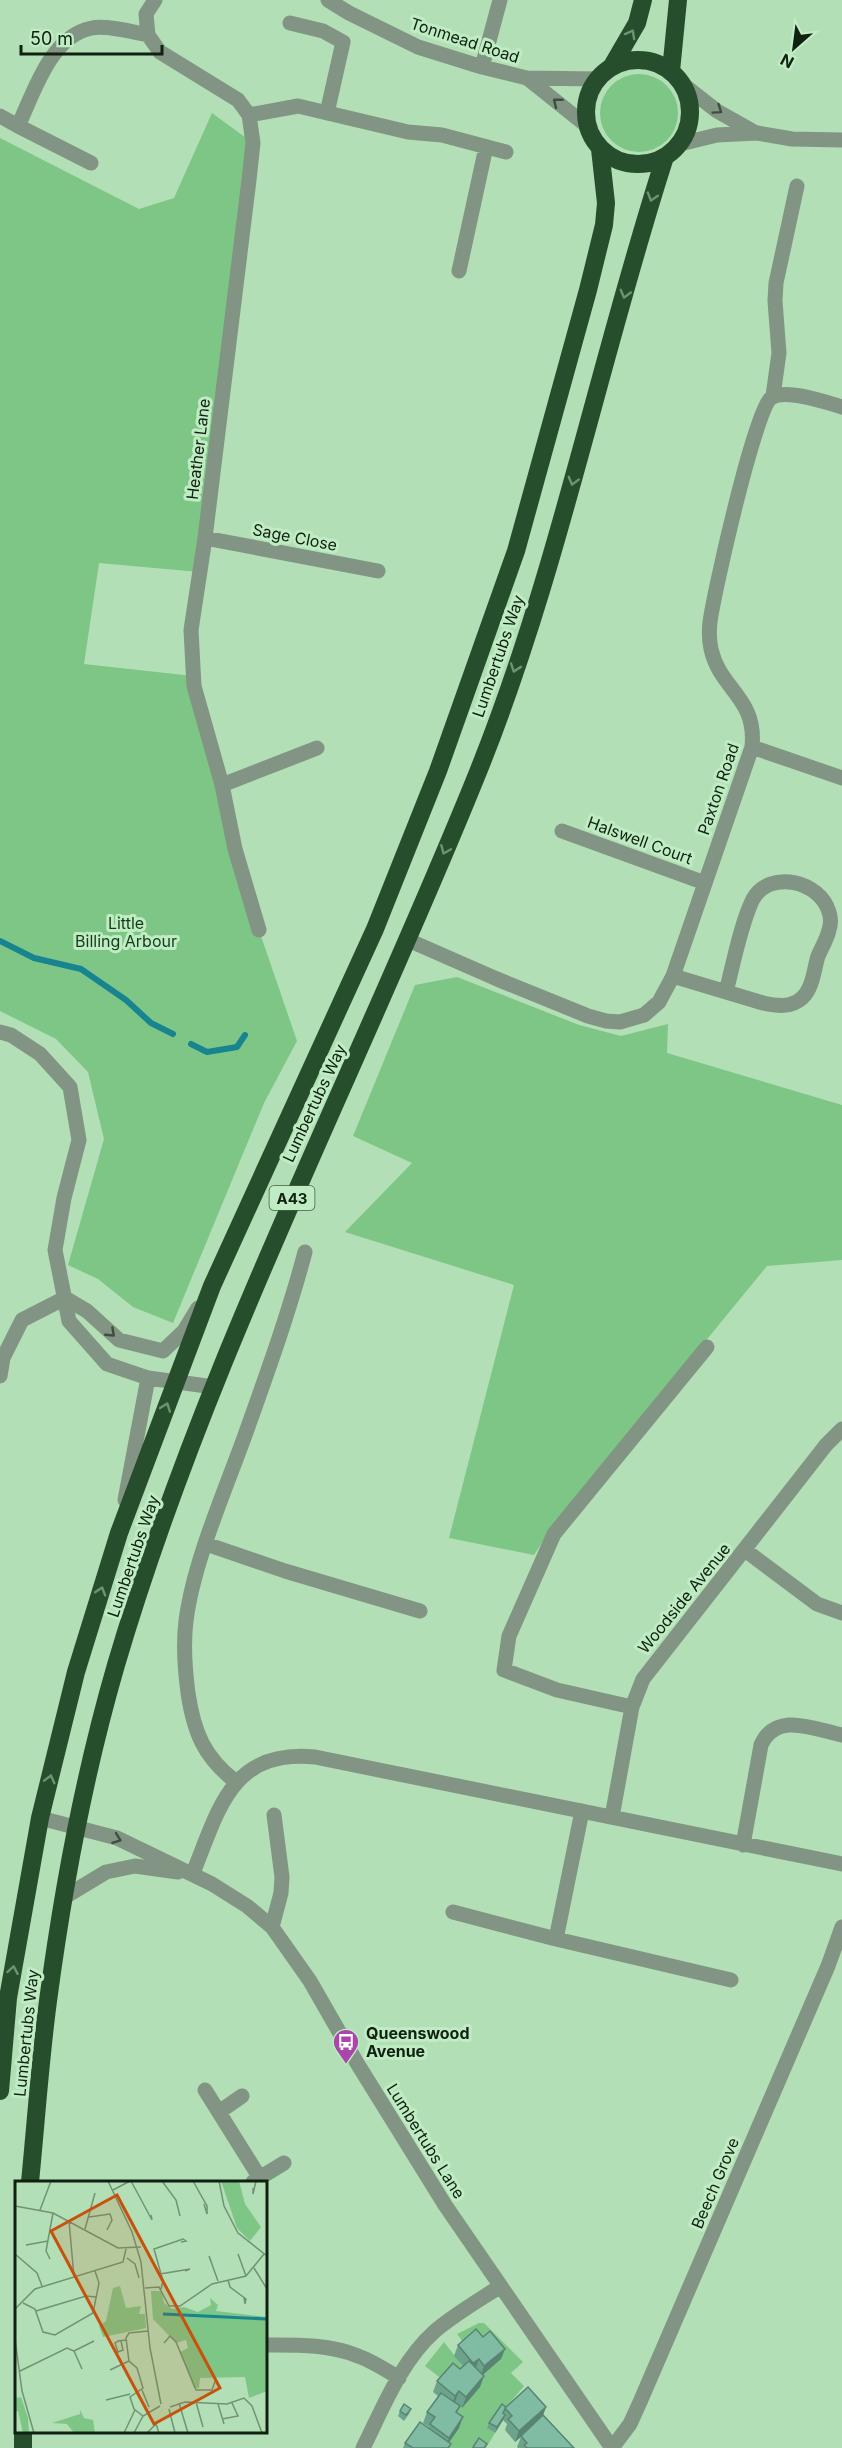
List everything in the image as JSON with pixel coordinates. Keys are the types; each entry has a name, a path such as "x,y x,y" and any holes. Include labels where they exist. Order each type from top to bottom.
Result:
{"highway":[{"path":"587,126 585,110 589,93 597,79 612,66 637,23 644,0"},
{"path":"676,77 678,0"},
{"path":"600,149 614,159 631,164 649,164 665,157 680,144 688,129 690,113 688,97 676,77 657,64 642,60 627,61 612,66"},
{"name":"A43","path":"587,126 600,149"},
{"name":"Lumbertubs Way","path":"0,2091 9,1998 40,1818 76,1672 119,1533 212,1286 375,929 438,771 516,550 604,225 606,203 600,149"},
{"name":"Lumbertubs Way","path":"30,2181 47,2007 63,1898 77,1827 116,1667 155,1546 214,1387 311,1155 360,1051 480,768 550,564 640,237 665,157"}],"street":[{"path":"155,0 146,14 148,35 159,52 238,100 249,115 298,106 408,132 442,135 506,152"},
{"name":"Tonmead Road","path":"328,0 349,13 418,47 482,67 527,78 597,79"},
{"path":"482,67 500,0"},
{"path":"290,22 323,31 343,42 327,112"},
{"path":"18,126 51,59 68,39 92,28 148,35"},
{"path":"676,77 717,111 757,133"},
{"name":"Tonmead Road","path":"527,78 587,126"},
{"name":"Heather Lane","path":"249,115 253,144 249,180 205,538 191,630 194,686 222,785 235,849 259,930"},
{"path":"0,116 91,163"},
{"path":"680,144 717,135 757,133 792,140 842,140"},
{"path":"459,271 486,147"},
{"path":"797,186 776,284 779,353 773,396 792,394 842,406"},
{"name":"Paxton Road","path":"408,940 507,983 606,1021 620,1022 644,1015 659,1002 673,976 752,747 754,732 747,708 715,662 709,636 739,491 761,411 773,396"},
{"name":"Sage Close","path":"205,538 378,571"},
{"path":"752,747 842,778"},
{"path":"222,785 317,748"},
{"name":"Halswell Court","path":"562,831 705,883"},
{"path":"673,976 726,992 774,1005 785,1005 804,997 830,930 830,913 819,896 811,890 784,881 765,885 758,892 748,913 726,992"},
{"path":"0,1032 11,1035 40,1054 70,1087 78,1140 64,1198 55,1250 69,1322 107,1364 148,1378 214,1387"},
{"path":"236,1782 221,1770 200,1742 192,1714 186,1678 185,1621 206,1544 290,1310 305,1252"},
{"path":"65,1298 87,1311 119,1340 163,1351 184,1331 212,1286"},
{"path":"0,1377 3,1358 22,1320 65,1298"},
{"path":"632,1707 557,1690 504,1670 509,1636 554,1534 707,1347"},
{"name":"Lumbertubs Way","path":"119,1533 148,1378"},
{"name":"Woodside Avenue","path":"612,1817 632,1707 643,1679 826,1445 842,1429"},
{"path":"206,1544 285,1571 420,1611"},
{"path":"745,1550 818,1604 842,1613"},
{"path":"743,1845 761,1745 765,1735 772,1728 780,1725 793,1725 842,1735"},
{"path":"63,1898 106,1872 135,1866 193,1873 220,1806 236,1782 255,1767 269,1760 298,1755 842,1864"},
{"path":"556,1939 582,1811"},
{"path":"272,1926 281,1893 282,1877 274,1815"},
{"name":"Lumbertubs Lane","path":"40,1818 117,1838 193,1873 247,1906 272,1926 294,1955 407,2145 500,2287 612,2448"},
{"path":"453,1912 731,1980"},
{"name":"Beech Grove","path":"612,2448 630,2424 640,2402 828,1966 842,1927"},
{"path":"205,2090 256,2180 284,2163"},
{"path":"219,2112 242,2096"},
{"path":"363,2448 399,2378 418,2349 434,2331 500,2287"},
{"path":"267,2345 319,2346 338,2350 357,2355 399,2378"}],"green space":[{"path":"631,74 647,74 661,80 672,91 678,105 678,121 672,135 661,146 647,152 631,152 617,146 606,135 600,121 600,105 606,91 617,80"},
{"name":"Little Billing Arbour","path":"212,113 253,143 199,572 99,563 84,664 193,676 240,875 297,1041 264,1103 173,1323 133,1307 98,1279 68,1265 104,1139 88,1072 56,1039 0,1011 0,138 139,209 174,198"},
{"path":"457,977 579,1025 621,1036 668,1024 667,1053 842,1105 842,1260 767,1266 549,1532 534,1555 449,1538 514,1285 345,1232 412,1163 353,1136 415,985"},
{"path":"479,2323 484,2323 523,2362 511,2373 524,2386 488,2428 495,2433 486,2448 446,2448 452,2423 451,2407 455,2402 443,2380 425,2366 444,2342 469,2374 481,2376 500,2360 466,2346 457,2334"}],"building":[{"path":"476,2329 483,2337 490,2331 505,2349 484,2366 479,2359 473,2363 458,2345"},
{"path":"469,2361 484,2376 466,2397 459,2391 455,2396 437,2381 453,2363 460,2369"},
{"path":"528,2387 546,2407 519,2431 508,2419 512,2416 505,2408"},
{"path":"441,2393 460,2406 456,2412 463,2417 449,2438 430,2424 435,2417 427,2412"},
{"path":"404,2404 411,2409 406,2415 400,2411"},
{"path":"502,2404 506,2407 503,2413 505,2415 497,2427 489,2423"},
{"path":"543,2415 574,2448 527,2448 524,2445 527,2443 521,2436"},
{"path":"420,2422 451,2444 448,2448 413,2448 405,2443"},
{"path":"479,2438 487,2444 484,2448 473,2447"}],"waterway":[{"path":"0,941 34,958 81,969 126,1000 151,1023 173,1034"},
{"path":"191,1044 207,1052 237,1047 245,1035"}],"place":[{"name":"Queenswood Avenue","path":"346,2065"}]}
